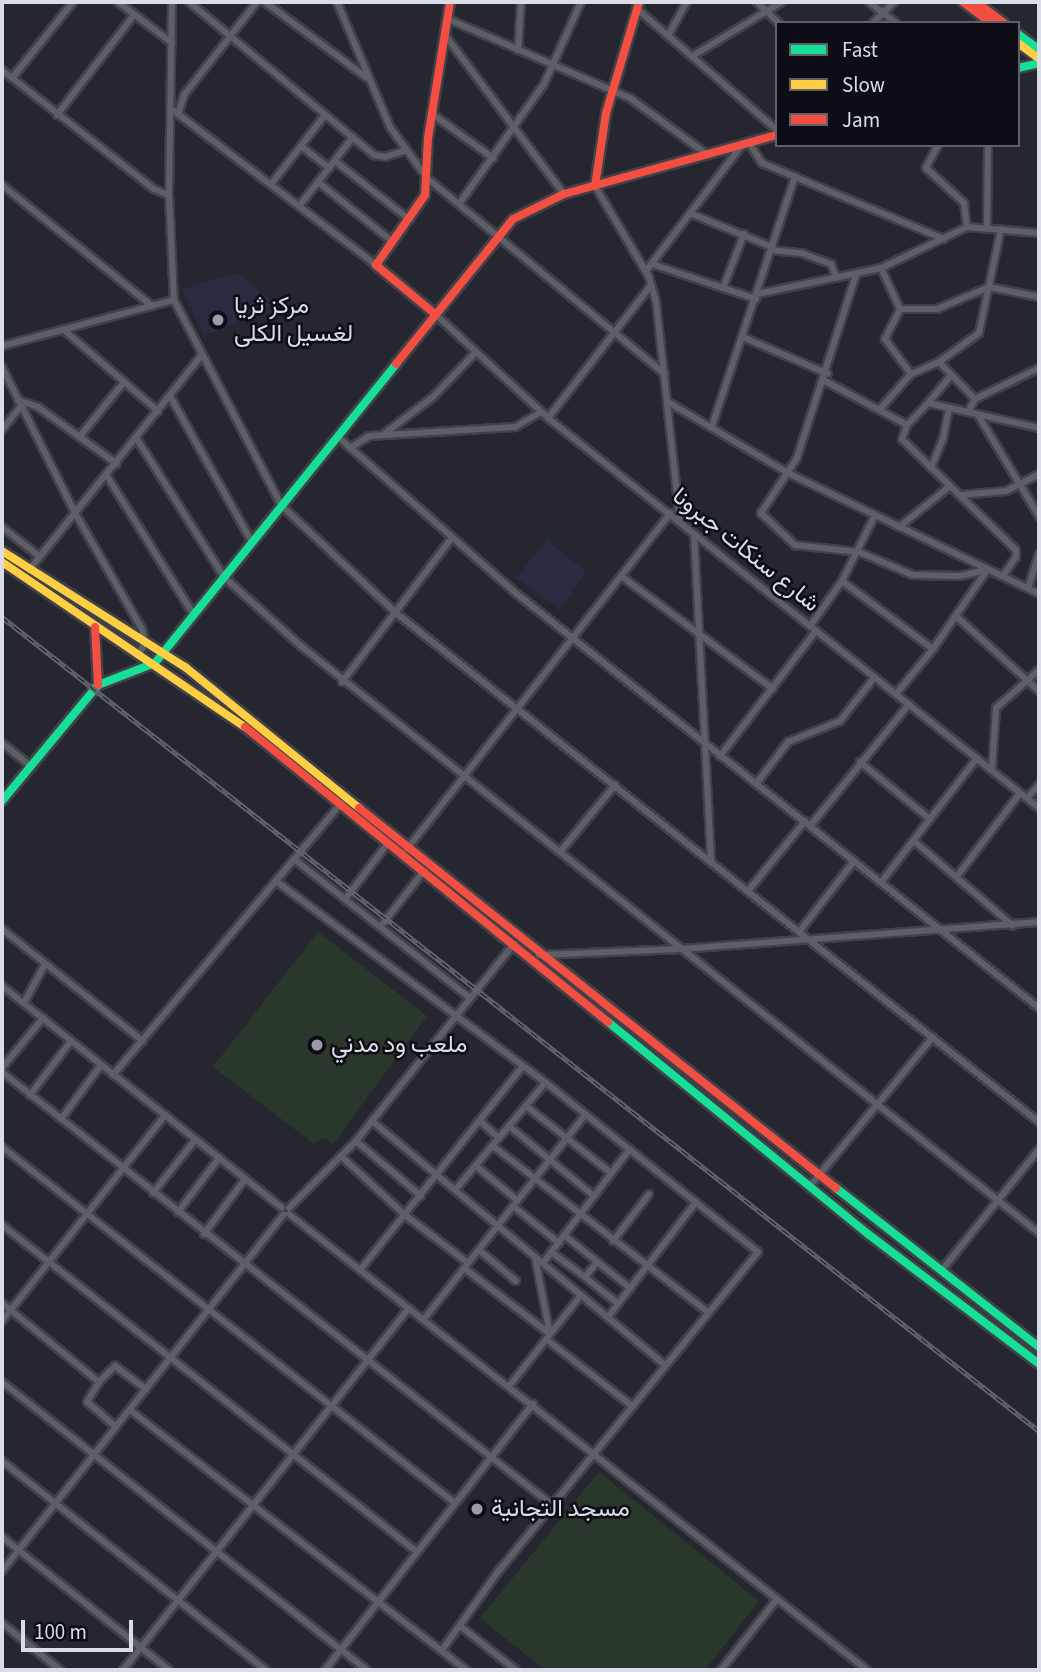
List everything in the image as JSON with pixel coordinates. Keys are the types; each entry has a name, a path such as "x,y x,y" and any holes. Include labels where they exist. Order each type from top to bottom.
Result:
{"main road":[{"path":"435,314 376,265 424,200 431,113 450,2"},
{"path":"963,2 988,21"},
{"path":"976,2 1001,21"},
{"path":"595,186 613,90 638,5"},
{"path":"1020,35 1039,49"},
{"path":"1020,45 1039,61"},
{"path":"1020,67 1039,61"},
{"path":"2,801 29,765 98,685 155,663 164,653 498,234 525,209 564,194 746,144 775,133"},
{"path":"2,551 29,570 95,627 216,704 407,849 818,1176 1039,1347"},
{"path":"2,562 164,653 531,961 810,1186 1039,1364"},
{"path":"95,627 98,685"}],"street":[{"path":"12,78 74,2"},
{"path":"118,2 172,44"},
{"path":"172,2 169,195 174,300 281,505 396,613 1039,1122"},
{"path":"189,2 352,137 380,157 404,151"},
{"path":"178,114 184,95 257,2"},
{"path":"265,2 368,80"},
{"path":"337,2 368,80 404,151 427,178 665,374"},
{"path":"518,50 521,2"},
{"path":"459,204 515,127 552,65 581,2"},
{"path":"668,34 687,2"},
{"path":"757,2 777,21"},
{"path":"694,55 769,13 782,2"},
{"path":"869,2 894,21"},
{"path":"875,21 894,2"},
{"path":"638,5 775,130"},
{"path":"57,115 134,15"},
{"path":"448,19 613,90 667,122 708,155"},
{"path":"446,35 564,194"},
{"path":"2,70 154,189 169,195"},
{"path":"170,108 272,183 376,265"},
{"path":"431,113 493,158"},
{"path":"272,183 325,115"},
{"path":"300,205 352,137"},
{"path":"646,271 746,144 762,163 944,239"},
{"path":"301,146 329,168"},
{"path":"936,147 926,168 964,203 967,227"},
{"path":"987,228 988,147"},
{"path":"335,161 410,220"},
{"path":"712,426 745,338 756,296 796,176"},
{"path":"318,182 393,242"},
{"path":"2,185 152,306"},
{"path":"595,186 652,285 665,374 680,522"},
{"path":"692,214 744,234 771,249 802,253 831,264 837,278"},
{"path":"652,264 756,296 881,268 967,227 1039,233"},
{"path":"880,409 911,374 939,362 979,333 1001,229"},
{"path":"723,288 744,234"},
{"path":"881,268 900,309"},
{"path":"856,275 826,377 788,473 762,508 763,517 795,544 859,552 913,575 960,576 987,570"},
{"path":"548,418 652,285"},
{"path":"900,309 937,309 989,287 1039,297"},
{"path":"2,346 174,300"},
{"path":"900,309 885,339 911,374"},
{"name":"شارع سنكات جبرونا","path":"435,314 548,418 1039,808"},
{"path":"65,331 158,411"},
{"path":"745,338 826,377 907,425"},
{"path":"382,435 433,397 475,353"},
{"path":"29,570 117,464 201,356"},
{"path":"939,362 950,377 975,399"},
{"path":"2,367 75,513 136,617 145,642 139,654"},
{"path":"968,412 975,399 1039,368"},
{"path":"950,377 907,425 903,445 931,468 1016,550 1016,558 1003,576"},
{"path":"80,436 124,382"},
{"path":"170,396 252,542"},
{"path":"668,402 788,473 1039,594"},
{"path":"2,429 19,403"},
{"path":"19,403 38,407 117,464"},
{"path":"928,403 1039,428"},
{"path":"931,468 943,439 949,408"},
{"path":"350,448 365,437 515,426 541,412"},
{"path":"978,415 1017,485 1039,516"},
{"path":"337,436 451,540 1039,1007"},
{"path":"137,439 224,577 342,682 1039,1233"},
{"path":"960,495 996,493 1039,474"},
{"path":"107,476 194,615"},
{"path":"899,527 950,486"},
{"path":"407,849 670,513"},
{"path":"810,626 859,552 875,515"},
{"path":"2,527 39,555"},
{"path":"694,534 698,633 708,745 711,862"},
{"path":"342,682 451,540"},
{"path":"1028,588 1039,554"},
{"path":"896,694 957,617 987,570"},
{"path":"621,576 773,689"},
{"path":"842,581 933,649"},
{"path":"957,617 1039,691"},
{"path":"720,756 816,631"},
{"path":"992,770 996,708 1025,679 1039,670"},
{"path":"756,784 788,742 840,721 874,678"},
{"path":"748,891 909,704"},
{"path":"2,743 29,765"},
{"path":"881,881 977,758"},
{"path":"860,762 930,819"},
{"path":"560,852 615,785"},
{"path":"958,875 1024,796 1039,785"},
{"path":"113,1075 342,801"},
{"path":"914,841 958,875 1013,926"},
{"path":"346,898 388,843"},
{"path":"294,859 470,998"},
{"path":"799,932 854,861"},
{"path":"382,926 424,872"},
{"path":"275,881 453,1018 545,1083 758,1252 593,1452 442,1650"},
{"path":"531,961 540,955 681,950 1039,922"},
{"path":"2,929 143,1041"},
{"path":"2,1572 286,1211 356,1141 520,938"},
{"path":"24,1003 45,964"},
{"path":"2,986 360,1270 510,1385 867,1670"},
{"path":"43,1018 2,1070 365,1362 552,1505"},
{"path":"810,1186 933,1037"},
{"path":"30,1095 71,1041"},
{"path":"61,1119 101,1065"},
{"path":"360,1270 523,1067"},
{"path":"455,1190 545,1083"},
{"path":"526,1106 565,1140 611,1173"},
{"path":"2,1321 165,1115"},
{"path":"424,1319 585,1115"},
{"path":"373,1121 665,1365"},
{"path":"480,1121 499,1138"},
{"path":"509,1126 594,1196"},
{"path":"153,1193 195,1139"},
{"path":"356,1141 421,1196"},
{"path":"493,1146 579,1216 708,1312"},
{"path":"2,1147 455,1503"},
{"path":"543,1263 630,1149"},
{"path":"941,1271 1039,1149"},
{"path":"341,1156 405,1215 632,1406"},
{"path":"178,1212 219,1158"},
{"path":"476,1166 559,1242"},
{"path":"204,1234 245,1179"},
{"path":"613,1241 649,1194"},
{"path":"608,1317 696,1202"},
{"path":"2,1226 416,1552"},
{"path":"564,1235 630,1288"},
{"path":"479,1250 516,1281"},
{"path":"551,1252 616,1302"},
{"path":"534,1256 548,1337"},
{"path":"585,1277 597,1262"},
{"path":"510,1385 581,1295"},
{"path":"2,1303 99,1382"},
{"path":"123,1670 409,1308"},
{"path":"116,1427 87,1402 99,1382 115,1366 146,1389"},
{"path":"2,1382 367,1670"},
{"path":"325,1670 533,1404"},
{"path":"130,1410 467,1670"},
{"path":"2,1461 266,1670"},
{"path":"2,1538 169,1670"},
{"path":"721,1670 777,1600"},
{"path":"2,1623 60,1670"},
{"path":"460,1626 516,1670"}],"shaded area":[{"name":"مركز ثريا لغسيل الكلى","path":"236,273 277,304 204,336 182,289"},
{"path":"547,540 586,572 560,609 516,578"}],"green space":[{"name":"ملعب ود مدني","path":"318,932 427,1016 333,1144 326,1138 313,1143 213,1067"},
{"path":"599,1472 759,1601 705,1670 545,1670 480,1618"}],"railway":[{"path":"2,617 1039,1431"}],"traffic: fast":[{"path":"1020,35 1039,49"},
{"path":"1020,68 1039,63"},
{"path":"2,801 98,685 155,663 396,364"},
{"path":"608,1022 868,1234 1039,1364"},
{"path":"836,1188 1039,1347"}],"traffic: slow":[{"path":"1020,45 1039,59"},
{"path":"2,551 185,667 359,808"},
{"path":"2,562 245,727"}],"traffic: jam":[{"path":"435,314 376,265 425,195 428,138 450,2"},
{"path":"595,186 606,113 639,2"},
{"path":"963,2 988,21"},
{"path":"976,2 1001,21"},
{"path":"396,364 513,219 564,194 775,136"},
{"path":"95,627 98,685"},
{"path":"245,727 608,1022"},
{"path":"359,808 836,1188"}],"place":[{"name":"مركز ثريا لغسيل الكلى","path":"218,320"},
{"name":"ملعب ود مدني","path":"317,1045"},
{"name":"مسجد التجانية","path":"477,1509"}]}
